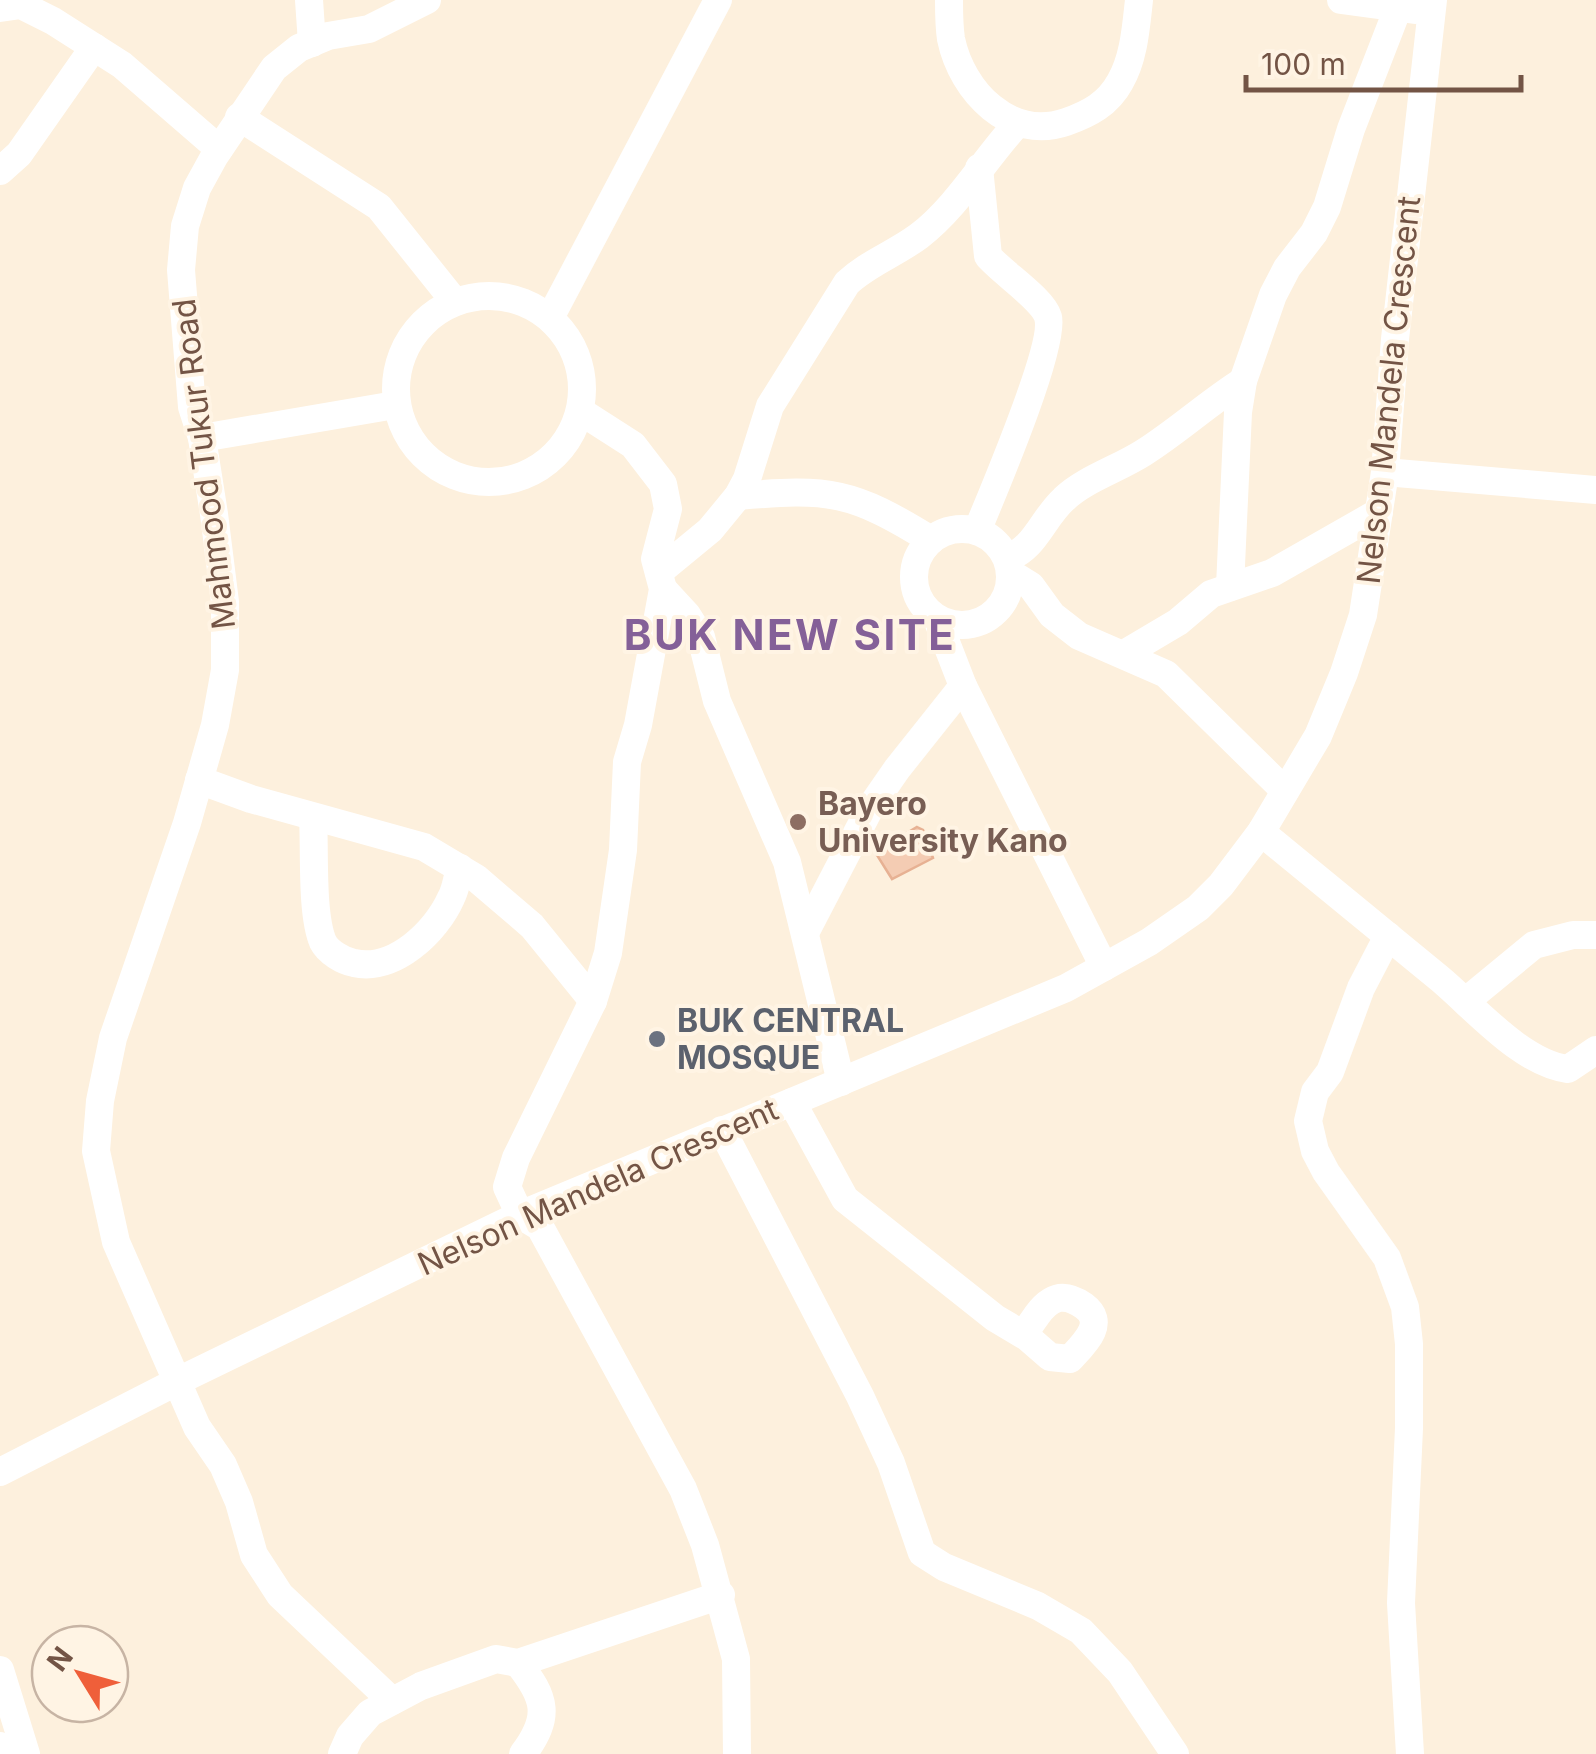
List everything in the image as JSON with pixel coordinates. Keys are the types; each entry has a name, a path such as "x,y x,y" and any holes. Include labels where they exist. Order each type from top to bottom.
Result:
{"street":[{"name":"Mahmood Tukur Road","path":"392,1701 280,1595 254,1556 239,1502 223,1465 198,1427 116,1242 96,1151 100,1100 113,1038 199,780 225,670 225,602 202,438 192,406 181,270 185,226 197,188 274,68 312,43 369,29 427,0"},
{"path":"550,318 718,0"},
{"path":"949,0 951,40 965,73 989,109 1016,124 1052,127 1093,113 1120,83 1134,42 1140,0"},
{"path":"1341,0 1398,8 1432,6"},
{"path":"306,4 312,43"},
{"path":"0,8 20,6 54,21 122,65 219,149"},
{"name":"Nelson Mandela Crescent","path":"0,1472 178,1381 520,1216 1066,988 1150,942 1198,908 1221,885 1261,832 1318,736 1363,615 1385,472 1395,338 1432,6"},
{"path":"1230,587 1242,381 1273,295 1327,207 1351,129 1398,8"},
{"path":"0,170 19,154 94,47"},
{"path":"239,118 380,206 455,302"},
{"path":"737,1754 736,1659 721,1595 683,1489 540,1227 520,1216 507,1187 516,1158 593,1001 608,953 623,850 627,762 638,725 661,581 738,496 770,406 846,283 859,271 920,236 1016,124"},
{"path":"977,531 1019,426 1049,328 1044,310 988,256 979,168"},
{"path":"484,296 512,298 550,318 561,328 576,354 583,382 580,411 568,438 549,460 524,476 496,482 466,480 440,468 418,449 395,405 399,366 410,339 430,317 455,302 484,296"},
{"path":"1242,381 1184,426 1067,496 1050,513 1024,553 1009,565 1003,602 981,622 951,624 937,618 925,609 914,581 921,552 931,540 958,529 977,531 999,545 1009,565 1052,615 1078,636 1166,674 1285,792"},
{"path":"202,438 395,405"},
{"path":"580,411 633,445 663,484 668,509 655,559 661,581 700,637 716,701 787,862 841,1082"},
{"path":"1385,472 1596,490"},
{"path":"738,496 822,492 858,500 931,540"},
{"path":"1124,654 1178,622 1211,594 1286,566 1379,512"},
{"path":"937,618 963,686 1104,968"},
{"path":"804,933 870,808 963,686"},
{"path":"199,780 312,817 424,847 476,878 532,926 593,1001"},
{"path":"312,817 318,922 324,946 345,962 366,966 386,962 414,944 433,927 452,897 460,868"},
{"path":"1261,832 1466,1000 1511,1042 1556,1068 1568,1069 1596,1050"},
{"path":"1466,1000 1534,945 1596,935"},
{"path":"1388,936 1361,988 1330,1072 1315,1092 1308,1121 1315,1151 1387,1258 1405,1307 1409,1414 1401,1603 1410,1754"},
{"path":"792,1102 846,1200 995,1318 1027,1337"},
{"path":"722,1130 860,1396 891,1463 922,1553 1038,1606 1082,1631 1120,1672 1175,1754"},
{"path":"342,1754 350,1736 370,1713 421,1686 496,1659 518,1663 721,1595"},
{"path":"518,1663 533,1682 542,1703 538,1734 523,1754"},
{"path":"0,1670 26,1754"},
{"path":"0,1746 3,1754"}],"building":[{"path":"917,827 923,830 933,858 892,879 875,852"}],"place":[{"name":"Bayero University Kano","path":"798,822"},
{"name":"BUK CENTRAL MOSQUE","path":"657,1039"}],"district":[{"name":"BUK NEW SITE","path":"790,635"}]}
